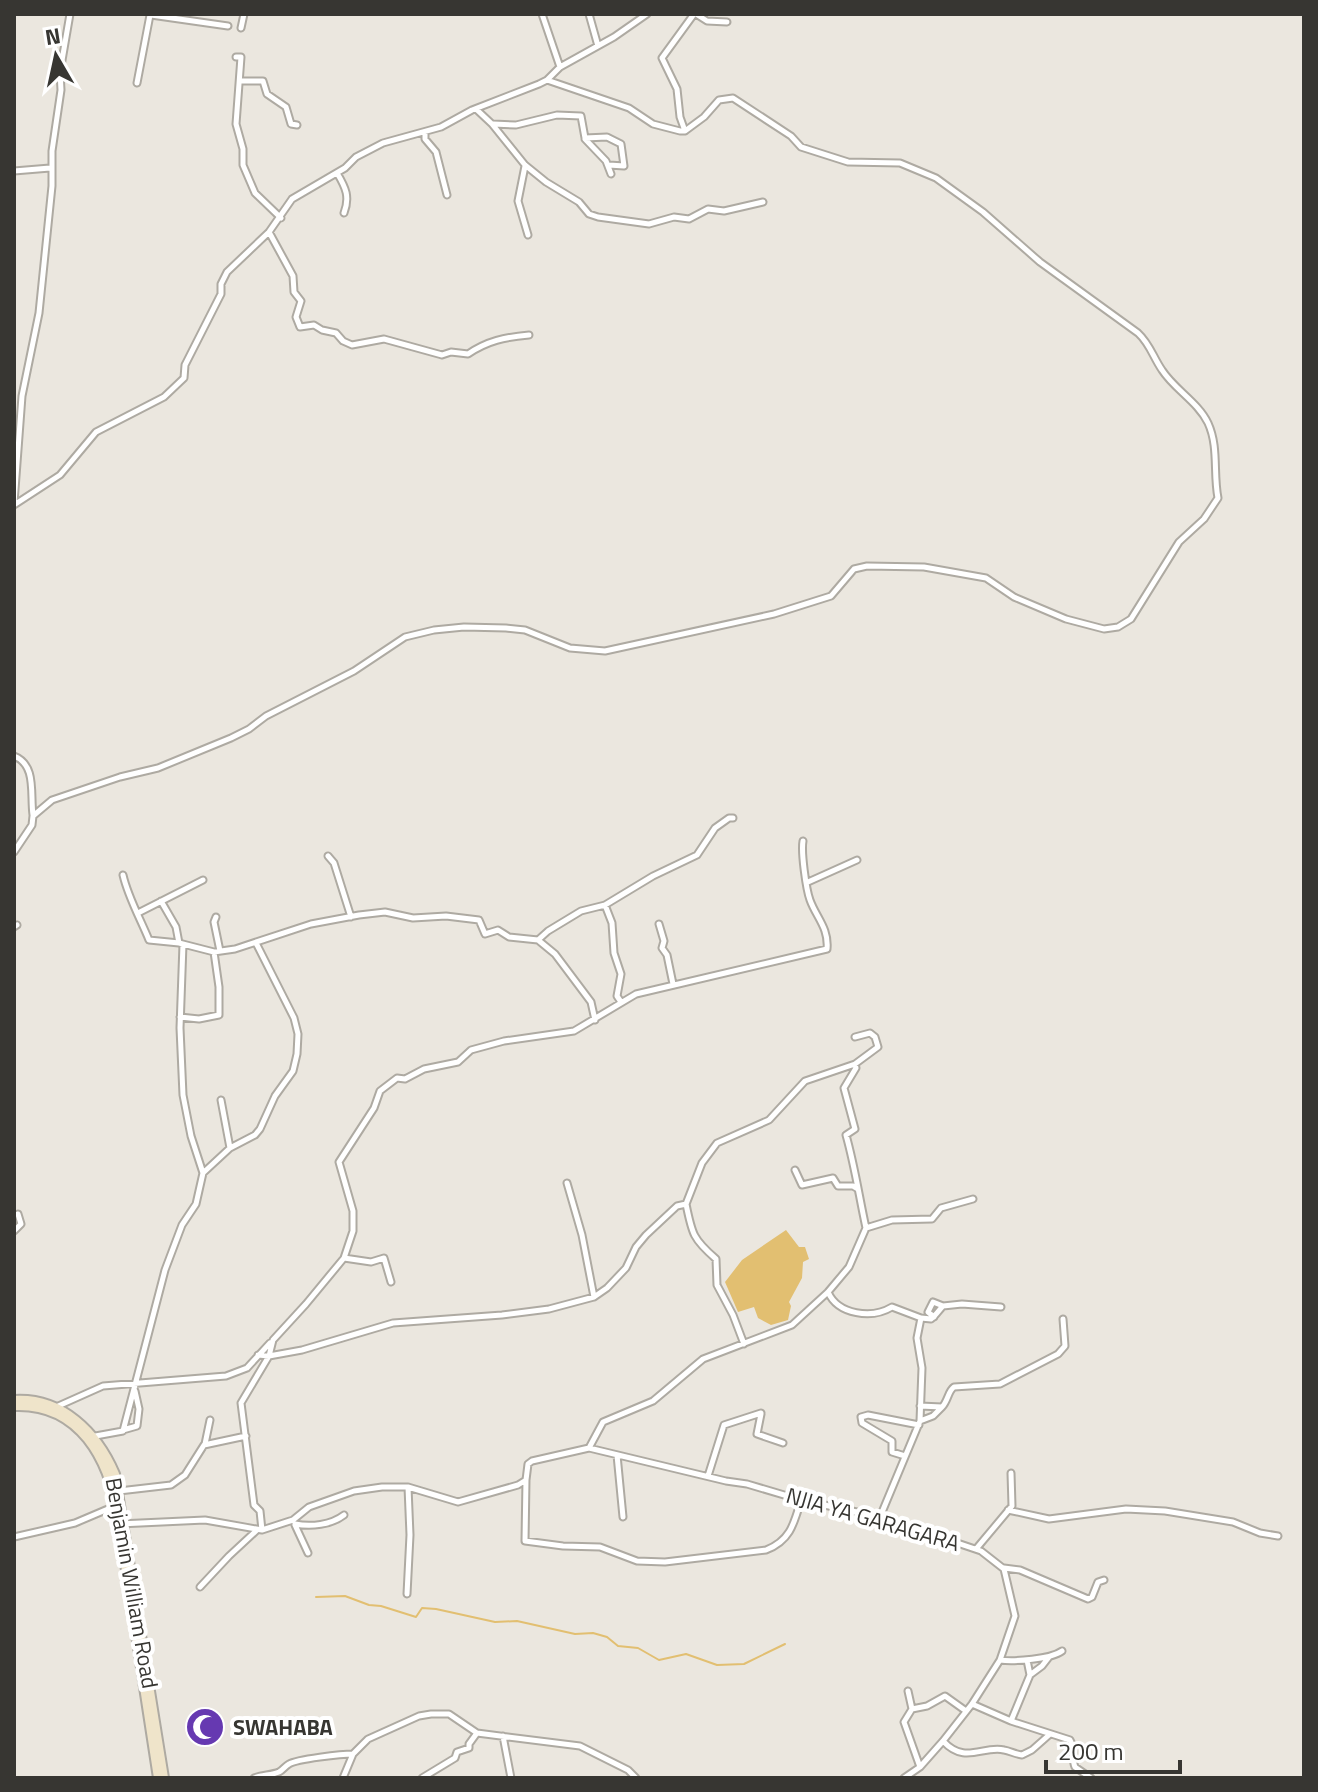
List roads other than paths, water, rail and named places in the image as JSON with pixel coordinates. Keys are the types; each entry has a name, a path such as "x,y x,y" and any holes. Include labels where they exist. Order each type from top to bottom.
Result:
{"main road":[{"name":"Benjamin William Road","path":"14,1400 28,1399 56,1407 75,1418 108,1458 119,1491 161,1778"},
{"name":"Benjamin William Road","path":"14,1406 29,1405 55,1413 90,1437 109,1474 122,1524"}],"street":[{"path":"14,504 22,396 39,313 52,186 50,168 61,90 60,72 70,14"},
{"path":"241,28 244,14"},
{"path":"542,14 560,67"},
{"path":"589,14 598,46"},
{"path":"14,504 60,475 96,432 164,397 184,378 185,365 221,294 221,284 227,272 269,232 292,199 383,143 441,127 475,108 514,96 547,80 560,67 647,14"},
{"path":"685,131 677,89 662,58 695,14 707,21 727,22"},
{"path":"137,83 150,15 228,26"},
{"path":"236,57 241,57 236,124 243,149 243,165 255,193 281,218"},
{"path":"547,80 629,108 653,124 685,131"},
{"path":"240,81 263,81 267,94 286,107 291,124 297,125"},
{"path":"33,816 52,800 158,768 231,738 266,716 354,671 405,637 434,630 464,627 525,630 570,648 605,651 774,614 817,601 831,596 854,569 867,566 924,567 986,578 1014,597 1066,619 1104,629 1118,627 1131,619 1179,542 1204,519 1218,498 1214,480 1216,455 1208,423 1163,372 1149,343 1040,262 983,212 936,178 900,163 848,162 801,147 791,136 733,98 719,100 685,131"},
{"path":"475,108 525,165 579,202 589,214 614,222 649,224 674,217 689,219 708,209 724,211 763,202"},
{"path":"492,124 516,125 557,115 581,116 585,138 609,165 611,174"},
{"path":"425,132 425,139 436,152 447,195"},
{"path":"585,138 607,137 621,144 624,166 609,165"},
{"path":"525,165 518,201 528,235"},
{"path":"14,171 50,168"},
{"path":"337,173 346,187 349,200 344,213"},
{"path":"269,232 293,276 294,292 301,301 296,317 300,327 314,325 336,333 352,345 384,339 442,355 451,352 468,354 479,345 497,339 529,335"},
{"path":"14,756 30,769 33,816 32,825 14,852"},
{"path":"538,940 581,911 605,905 653,876 697,855 715,828 733,818"},
{"path":"200,1587 260,1530 260,1511 254,1505 241,1403 271,1343 344,1258 353,1231 353,1211 339,1162 374,1108 383,1087 397,1078 410,1078 424,1069 458,1062 471,1050 504,1041 574,1031 636,994 827,949 821,919 810,900 803,841"},
{"path":"328,856 334,863 351,917"},
{"path":"808,882 857,860"},
{"path":"123,875 126,889 149,940 217,951 256,943 311,924 385,912 413,918 446,916 479,920 485,934 498,930 509,937 538,940 555,954 591,1002 595,1020"},
{"path":"138,913 203,880"},
{"path":"123,1431 165,1270 182,1225 196,1204 203,1173 184,1104 181,943 161,901"},
{"path":"605,905 612,923 614,953 622,980 617,996 621,1003"},
{"path":"180,1017 199,1019 219,1015 216,917"},
{"path":"659,924 664,941 662,948 667,955 673,984"},
{"path":"203,1173 230,1148 255,1135 275,1096 293,1071 298,1048 294,1018 256,943"},
{"path":"744,1344 717,1285 716,1259 700,1246 694,1235 686,1204 702,1163 717,1143 769,1120 805,1081 855,1064 876,1049 879,1043 870,1033 855,1037"},
{"path":"801,1500 791,1533 766,1550 665,1562 637,1561 600,1547 525,1541 528,1464 589,1448 603,1422 653,1401 703,1359 792,1325 828,1292 849,1267 866,1228 859,1181 846,1135 855,1129 844,1088 856,1068 855,1064"},
{"path":"221,1100 230,1148"},
{"path":"795,1170 802,1185 832,1178 838,1186 858,1189"},
{"path":"567,1183 582,1235 594,1297"},
{"path":"866,1228 892,1220 932,1219 941,1208 973,1199"},
{"path":"56,1407 100,1387 134,1388 226,1376 247,1368 265,1353 302,1350 393,1323 549,1309 594,1297 626,1268 646,1235 677,1206 686,1204"},
{"path":"14,1231 21,1224 18,1214"},
{"path":"344,1258 371,1262 384,1258 391,1282"},
{"path":"828,1292 833,1303 841,1308 879,1314 892,1307 929,1320 943,1306"},
{"path":"934,1317 928,1312 933,1302 943,1306 1001,1307"},
{"path":"880,1517 920,1423 922,1368 917,1338 921,1318"},
{"path":"905,1456 892,1452 892,1441 862,1423 861,1417 868,1415 920,1423 942,1407 954,1387 1000,1384 1061,1352 1065,1346 1063,1319"},
{"path":"90,1437 137,1426 139,1409 134,1388"},
{"path":"920,1406 942,1407"},
{"path":"708,1476 724,1425 761,1413 757,1434 783,1443"},
{"path":"119,1491 171,1485 185,1475 204,1445 210,1420"},
{"path":"204,1445 246,1436"},
{"name":"NJIA YA GARAGARA","path":"589,1448 880,1517 976,1549 1003,1568 1020,1570 1088,1599 1092,1597 1098,1582 1104,1580"},
{"path":"617,1455 623,1517"},
{"path":"976,1549 1012,1506 1011,1473"},
{"path":"122,1524 205,1520 260,1530 294,1522 309,1507 354,1491 408,1487 458,1502 526,1480"},
{"path":"407,1594 410,1535 408,1487"},
{"path":"14,1537 75,1523 116,1505"},
{"path":"1008,1510 1049,1519 1126,1509 1165,1511 1233,1522 1260,1533 1278,1536"},
{"path":"294,1522 305,1526 336,1521 344,1515"},
{"path":"294,1522 308,1553"},
{"path":"904,1778 920,1767 943,1741 972,1704 1000,1660 1015,1616 1003,1568"},
{"path":"1000,1660 1049,1657 1062,1651"},
{"path":"1011,1721 1030,1675 1049,1657"},
{"path":"1027,1660 1030,1675"},
{"path":"908,1691 912,1709 904,1722 920,1767"},
{"path":"912,1709 927,1706 945,1696 966,1711"},
{"path":"972,1704 1011,1721 1070,1740 1075,1753 1075,1767 1091,1778"},
{"path":"343,1778 353,1754 368,1739 419,1716 449,1714 477,1733 580,1746 628,1770 636,1778"},
{"path":"422,1778 455,1758 457,1752 469,1748 477,1733"},
{"path":"936,1749 979,1753 1005,1750 1022,1755 1050,1734"},
{"path":"503,1736 511,1778"},
{"path":"943,1741 952,1750"},
{"path":"254,1778 277,1773 297,1761 331,1754 353,1754"}],"waterway":[{"path":"316,1597 345,1596 416,1617 422,1608 436,1609 495,1622 517,1621 575,1634 593,1633 607,1637 618,1646 638,1648 659,1660 686,1654 717,1665 744,1664 785,1644"}],"place":[{"name":"SWAHABA","path":"205,1727"}]}
